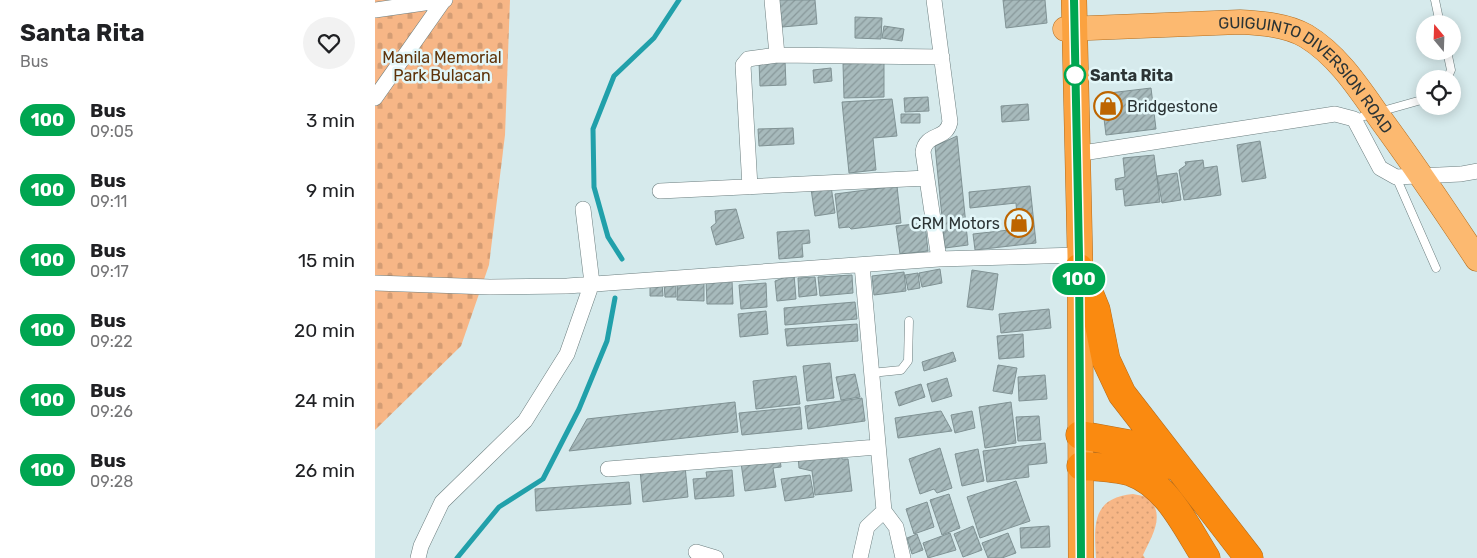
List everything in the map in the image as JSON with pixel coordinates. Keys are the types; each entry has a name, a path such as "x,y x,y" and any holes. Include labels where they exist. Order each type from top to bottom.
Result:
{"highway":[{"path":"1074,0 1079,262 1081,558"},
{"path":"1079,262 1096,310 1107,360 1116,383 1179,470 1249,558"},
{"path":"1080,436 1129,444 1179,470"},
{"path":"1081,466 1129,471 1156,485 1178,514 1206,558"}],"main road":[{"name":"GUIGUINTO DIVERSION ROAD","path":"1065,29 1239,22 1263,23 1304,35 1336,59 1422,176 1477,259"}],"street":[{"path":"375,10 445,0"},
{"path":"375,98 445,0"},
{"path":"772,0 777,55"},
{"path":"934,0 951,122 949,128 944,133 929,140 924,145 923,152 939,259"},
{"path":"750,187 743,65 748,59 777,55 942,57"},
{"path":"1076,154 1335,114 1354,119 1379,168 1396,177 1477,171"},
{"path":"660,191 927,178"},
{"path":"418,558 421,546 442,502 525,421 567,354 592,283 583,209"},
{"path":"375,283 490,287 592,283 939,259 1079,262"},
{"path":"862,265 883,511 896,527 903,558"},
{"path":"608,469 877,447"},
{"path":"860,558 867,527 883,511"},
{"path":"696,552 716,558"}],"lane":[{"path":"1435,0 1438,15"},
{"path":"1354,119 1416,102"},
{"path":"1396,177 1436,268"},
{"path":"871,373 901,370 908,362 909,321"}],"green space":[{"name":"Manila Memorial Park Bulacan","path":"375,0 510,0 505,135 489,265 461,346 375,430"},
{"path":"1133,494 1148,497 1156,511 1156,526 1143,555 1145,558 1096,558 1095,534 1098,515 1110,501"}],"building":[{"path":"779,0 815,0 817,24 782,27"},
{"path":"1003,0 1045,0 1047,23 1006,28"},
{"path":"855,17 882,18 881,39 855,38"},
{"path":"884,26 904,29 902,41 882,38"},
{"path":"785,61 786,85 760,86 759,62"},
{"path":"884,63 884,97 844,98 843,64"},
{"path":"831,68 832,81 814,83 813,70"},
{"path":"1151,88 1156,129 1106,135 1101,94"},
{"path":"928,97 929,111 905,112 904,98"},
{"path":"892,99 897,136 873,138 876,170 849,173 842,102"},
{"path":"1028,104 1029,120 1002,122 1001,106"},
{"path":"901,114 920,114 920,123 901,123"},
{"path":"793,128 794,144 759,146 758,129"},
{"path":"957,136 968,245 945,248 935,146"},
{"path":"1260,141 1266,178 1242,182 1237,145"},
{"path":"1154,155 1160,202 1125,206 1123,189 1116,190 1115,179 1125,177 1123,158"},
{"path":"1203,160 1204,168 1217,166 1221,195 1184,200 1179,170 1186,165 1185,162"},
{"path":"1177,173 1181,200 1162,203 1157,176"},
{"path":"831,186 835,213 815,216 811,189"},
{"path":"897,186 901,223 851,229 849,227 839,228 835,194"},
{"path":"1030,186 1036,243 975,250 973,234 1018,229 1016,203 970,208 969,192"},
{"path":"736,209 744,238 716,245 711,227 716,223 715,211"},
{"path":"925,223 928,251 900,254 896,226"},
{"path":"809,230 810,243 802,244 803,257 779,259 777,232"},
{"path":"940,269 942,283 922,287 919,273"},
{"path":"972,270 998,274 993,310 967,307"},
{"path":"904,272 906,291 874,295 872,276"},
{"path":"918,273 920,288 908,290 905,275"},
{"path":"794,274 796,299 777,301 775,281"},
{"path":"852,275 853,293 820,296 818,277"},
{"path":"815,277 817,295 799,297 798,278"},
{"path":"678,280 704,281 704,301 677,300"},
{"path":"732,280 733,304 707,304 706,281"},
{"path":"664,282 676,282 676,297 665,297"},
{"path":"650,283 662,283 663,296 650,296"},
{"path":"766,283 767,307 741,309 739,285"},
{"path":"855,302 857,319 785,325 784,308"},
{"path":"1049,309 1051,328 1001,333 999,314"},
{"path":"766,311 768,334 740,337 738,314"},
{"path":"857,324 858,341 787,346 785,329"},
{"path":"1023,334 1024,357 999,359 997,336"},
{"path":"953,352 956,361 924,371 922,362"},
{"path":"830,363 834,398 807,401 803,366"},
{"path":"998,365 1017,368 1012,394 993,391"},
{"path":"855,374 860,397 841,400 836,377"},
{"path":"1045,375 1047,399 1019,401 1018,377"},
{"path":"796,376 800,404 756,409 753,381"},
{"path":"947,378 952,396 932,402 927,384"},
{"path":"921,384 925,397 899,406 895,392"},
{"path":"862,398 865,421 808,429 805,406"},
{"path":"735,402 738,432 569,451 587,419"},
{"path":"1011,402 1016,443 985,448 979,407"},
{"path":"800,407 802,429 742,435 739,413"},
{"path":"941,411 952,431 898,438 895,418"},
{"path":"972,411 975,428 955,433 951,415"},
{"path":"1039,416 1041,440 1018,441 1016,417"},
{"path":"1045,443 1047,463 1028,465 1029,477 987,482 983,451"},
{"path":"940,448 952,488 937,493 934,489 920,494 909,459"},
{"path":"978,449 984,481 962,486 955,454"},
{"path":"841,451 842,459 848,459 852,491 815,495 812,471 799,468 798,455"},
{"path":"780,458 781,467 773,468 776,487 745,491 741,463"},
{"path":"685,466 688,497 643,502 640,470"},
{"path":"732,470 734,496 695,499 693,479 707,478 706,472"},
{"path":"810,475 814,497 785,501 781,479"},
{"path":"1016,481 1030,521 980,538 967,497"},
{"path":"629,482 631,504 536,511 535,489"},
{"path":"949,494 960,528 942,535 930,500"},
{"path":"927,502 934,527 914,534 906,509"},
{"path":"973,526 982,550 963,557 954,534"},
{"path":"1049,526 1050,547 1021,548 1020,528"},
{"path":"950,533 956,550 928,558 923,543"},
{"path":"1008,533 1016,553 1002,558 988,558 982,543"},
{"path":"917,534 923,550 912,554 907,538"}],"waterway":[{"path":"622,259 608,237 594,187 593,129 614,76 654,38 679,0"},
{"path":"457,558 499,507 543,479 579,409 607,341 615,298"}],"bus line":[{"name":"100","path":"1074,0 1079,255 1081,558"}],"place":[{"name":"Santa Rita","path":"1075,75"},
{"name":"Bridgestone","path":"1108,106"},
{"name":"CRM Motors","path":"1019,223"}]}
